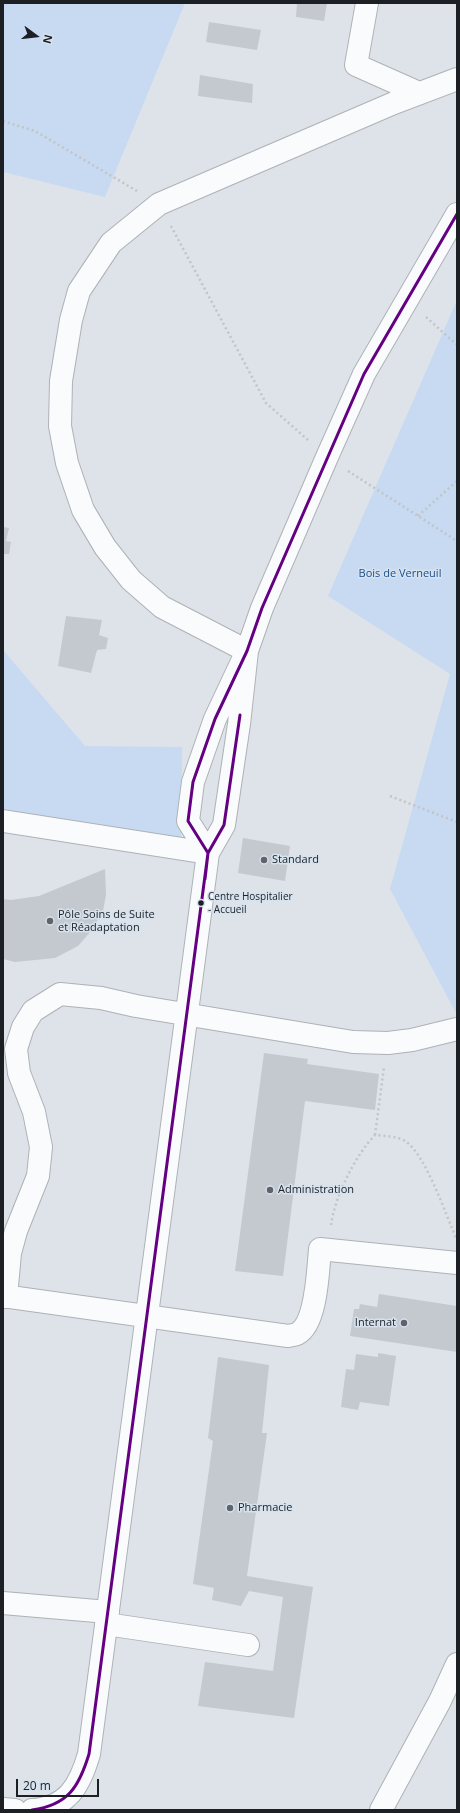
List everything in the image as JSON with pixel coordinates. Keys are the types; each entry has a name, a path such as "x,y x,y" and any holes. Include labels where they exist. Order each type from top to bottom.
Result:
{"street":[{"path":"367,3 356,65 419,93"},
{"path":"247,652 162,607 131,580 105,547 83,510 67,463 60,426 61,381 71,320 79,291 111,243 159,204 419,93 457,79"},
{"path":"208,853 188,821 193,782 215,719 247,652 262,608 326,457 364,374 457,214"},
{"path":"32,1810 70,1805 75,1787 84,1772 89,1754 208,853 224,825 239,724 247,652"},
{"path":"3,821 208,853"},
{"path":"457,1029 412,1040 388,1043 353,1042 187,1013 136,1006 101,998 60,994 34,1011 23,1027 16,1049 19,1073 34,1112 41,1147 38,1176 10,1252 5,1297 288,1336 297,1334 306,1326 315,1295 320,1249 457,1262"},
{"path":"3,1604 107,1618 248,1644"},
{"path":"381,1810 440,1701 457,1664"},
{"path":"3,1809 15,1810"}],"path":[{"path":"3,120 35,131 159,204 266,404 326,457 457,541"},
{"path":"407,300 457,345"},
{"path":"418,516 457,481"},
{"path":"390,796 457,822"},
{"path":"328,1250 332,1215 341,1193 363,1150 375,1135 388,1043"},
{"path":"375,1135 404,1140 412,1146 424,1165 457,1240"}],"green space":[{"path":"3,3 185,3 105,197 3,172"},
{"name":"Bois de Verneuil","path":"457,300 457,1015 390,889 450,674 328,596"},
{"path":"3,650 85,746 182,747 181,844 3,813"}],"building":[{"path":"297,3 327,3 324,21 296,17"},
{"path":"209,22 261,30 257,50 206,42"},
{"path":"200,75 253,84 252,103 198,96"},
{"path":"3,527 9,528 6,541 11,542 9,554 3,554"},
{"path":"66,616 102,620 99,635 108,638 106,649 97,650 91,673 58,666"},
{"name":"Standard","path":"243,838 290,846 285,881 238,873"},
{"name":"Pôle Soins de Suite et Réadaptation","path":"105,869 106,895 103,911 92,930 78,946 55,958 15,962 3,959 3,899 11,900 39,896"},
{"name":"Administration","path":"264,1053 308,1059 307,1064 379,1074 375,1110 305,1101 283,1276 235,1271"},
{"name":"Internat","path":"379,1294 457,1306 457,1352 350,1336 354,1309 359,1309 360,1304 377,1307"},
{"name":"Internat","path":"378,1353 396,1356 389,1406 360,1402 358,1410 341,1407 346,1369 354,1370 356,1354 378,1357"},
{"name":"Pharmacie","path":"218,1357 269,1365 262,1433 267,1433 247,1576 313,1587 294,1718 198,1706 205,1662 273,1671 283,1597 249,1591 241,1606 212,1600 214,1588 193,1584 213,1441 208,1438"}],"transit line":[{"path":"32,1810 44,1808 63,1799 76,1785 89,1754 208,853 188,821 193,782 215,719 247,651 262,608 364,374 457,214"},
{"path":"205,879 208,853 224,825 240,715"}],"place":[{"name":"Standard","path":"264,860"},
{"name":"Centre Hospitalier - Accueil","path":"201,903"},
{"name":"Pôle Soins de Suite et Réadaptation","path":"50,921"},
{"name":"Administration","path":"270,1190"},
{"name":"Internat","path":"404,1323"},
{"name":"Pharmacie","path":"230,1508"}]}
